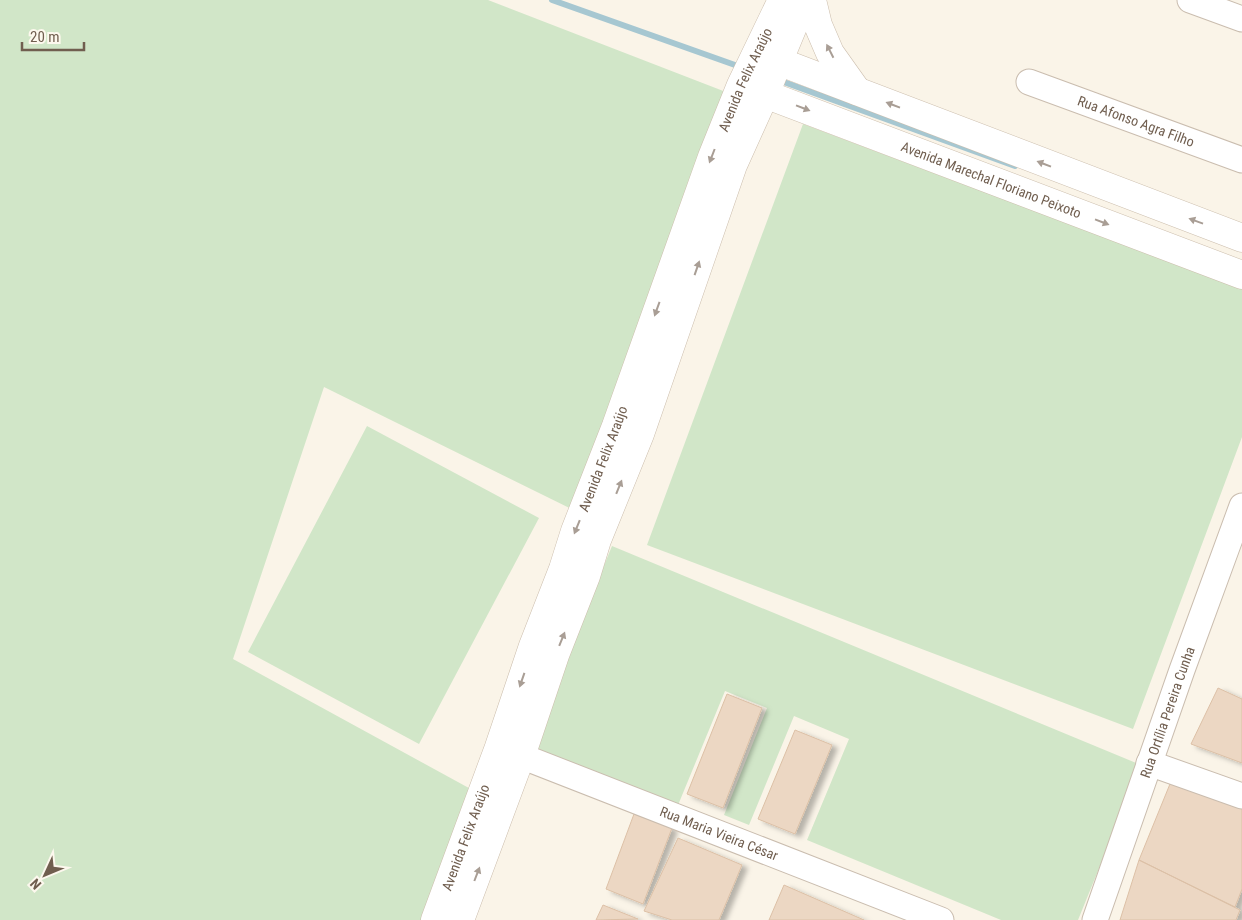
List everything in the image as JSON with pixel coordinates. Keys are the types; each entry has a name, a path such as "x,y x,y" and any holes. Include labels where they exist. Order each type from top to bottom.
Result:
{"main road":[{"name":"Avenida Felix Araújo","path":"768,57 782,0"},
{"name":"Avenida Felix Araújo","path":"460,920 510,751 533,646 616,426 712,157 753,90 768,57 804,0"},
{"path":"812,0 818,25 830,53 857,91"},
{"path":"768,57 1242,238"},
{"name":"Avenida Marechal Floriano Peixoto","path":"753,90 1242,275"},
{"name":"Avenida Felix Araújo","path":"435,920 510,751"}],"street":[{"path":"1190,0 1242,19"},
{"name":"Rua Afonso Agra Filho","path":"1029,82 1242,160"},
{"name":"Rua Ortília Pereira Cunha","path":"1095,920 1149,763 1237,538 1242,506"},
{"name":"Rua Maria Vieira César","path":"510,751 940,920"},
{"path":"1149,763 1242,796"}],"green space":[{"path":"0,0 488,0 767,108 606,526 324,387 233,659 478,793 423,920 0,920"},
{"path":"803,124 1242,289 1242,437 1133,729 647,545"},
{"path":"367,426 539,518 419,744 248,652"},
{"path":"612,546 1141,765 1078,920 1001,920 807,840 849,739 794,716 749,825 724,815 767,708 725,691 676,810 529,749"}],"building":[{"path":"1218,688 1242,699 1242,763 1191,744"},
{"path":"727,694 762,708 723,808 687,794"},
{"path":"795,730 832,745 795,834 758,819"},
{"path":"1172,779 1242,801 1242,889 1235,907 1139,860"},
{"path":"634,814 672,828 643,904 606,889"},
{"path":"678,838 742,865 719,920 672,920 644,911"},
{"path":"1139,860 1240,910 1236,920 1120,920"},
{"path":"784,885 864,920 769,920"},
{"path":"603,905 638,919 596,920"}],"waterway":[{"path":"552,0 735,65"},
{"path":"781,81 1015,166"}]}
